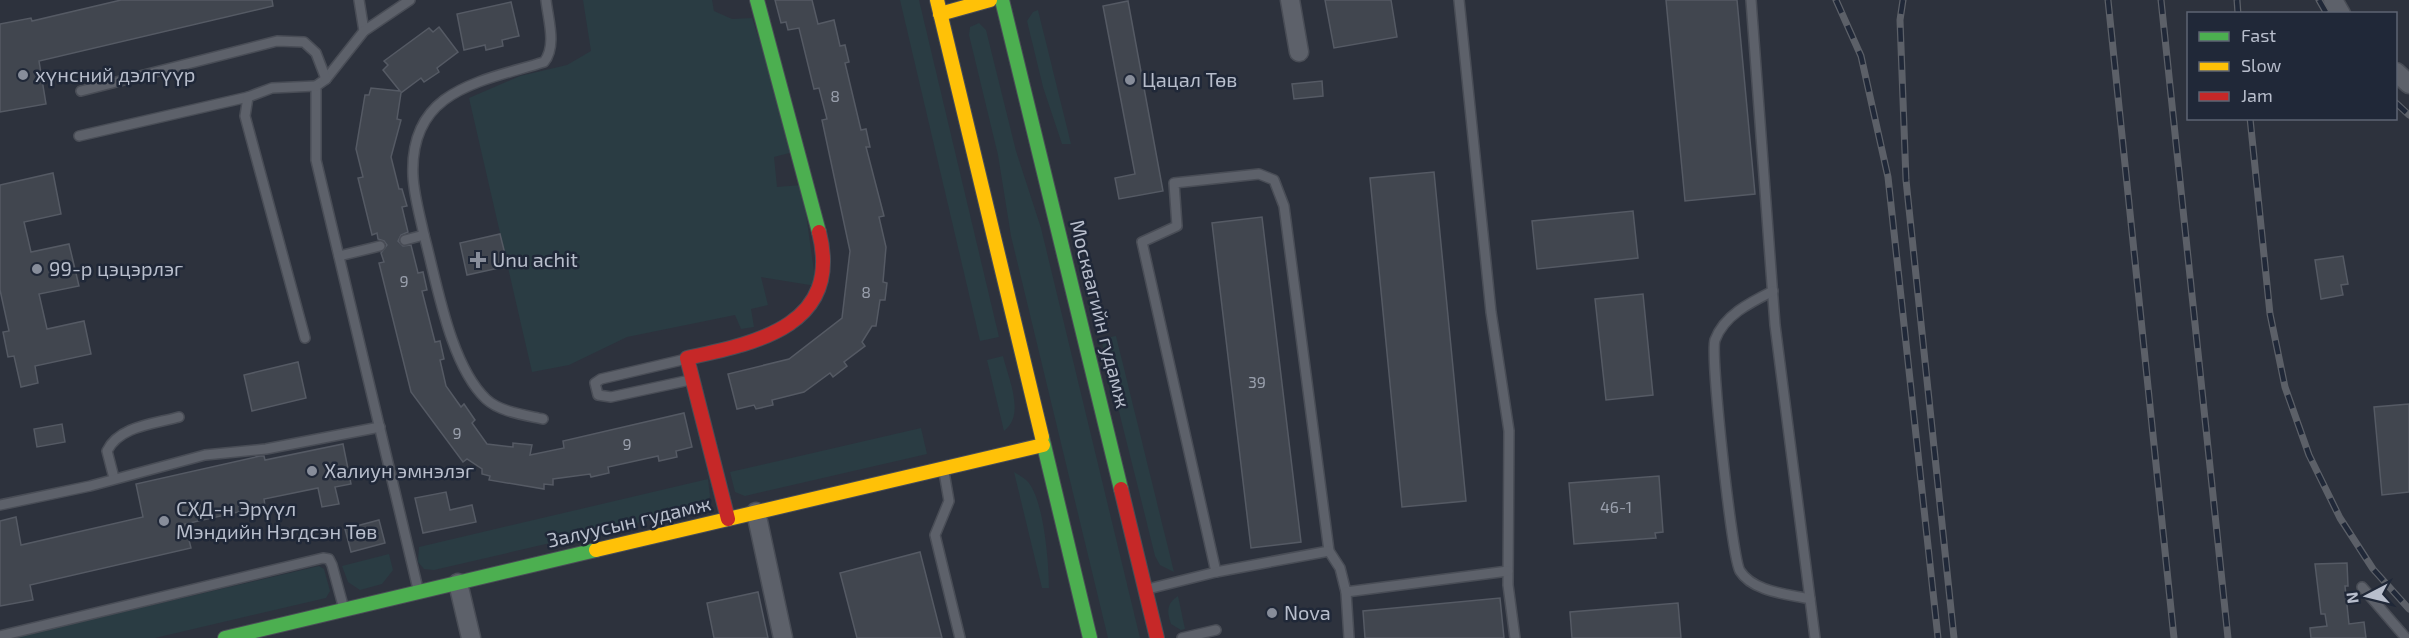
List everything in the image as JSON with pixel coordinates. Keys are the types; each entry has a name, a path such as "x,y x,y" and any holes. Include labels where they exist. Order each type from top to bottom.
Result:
{"main road":[{"path":"728,519 687,358 753,341 776,333 798,321 816,297 822,268 820,238 757,0"},
{"path":"990,0 939,7 1090,638"},
{"name":"Москвагийн гудамж","path":"1002,0 1157,638"},
{"name":"Залуусын гудамж","path":"225,638 1043,445"}],"street":[{"path":"1290,0 1299,52"},
{"path":"2397,73 2409,84"},
{"path":"756,512 783,638"},
{"path":"458,583 471,638"}],"lane":[{"path":"359,0 364,31"},
{"path":"79,136 248,97 272,88 316,86 326,79 364,31 410,0"},
{"path":"543,419 510,411 488,401 473,383 458,352 424,235 413,178 413,157 422,127 442,100 462,87 544,62 550,56 546,0"},
{"path":"1459,0 1491,312 1509,431 1508,572 1515,638"},
{"path":"1751,0 1773,291 1815,638"},
{"path":"81,91 278,41 304,42 316,53 326,79"},
{"path":"316,86 316,160 419,591"},
{"path":"248,97 245,116 305,338"},
{"path":"1216,572 1142,242 1177,226 1174,183 1259,174 1276,183 1284,206 1329,551 1340,568 1346,592 1349,638"},
{"path":"405,240 424,235"},
{"path":"339,256 380,246"},
{"path":"1773,291 1739,309 1715,341 1715,375 1733,541 1739,570 1749,582 1769,590 1810,599"},
{"path":"687,358 601,379 595,383 595,391 597,395 611,397 692,379"},
{"path":"114,478 107,451 112,439 134,429 179,417"},
{"path":"0,505 205,455 266,449 380,427"},
{"path":"943,469 949,501 935,535 960,638"},
{"path":"1146,589 1216,572 1329,551"},
{"path":"0,636 323,558 329,559 332,565 344,609"},
{"path":"1346,592 1508,572"},
{"path":"2362,587 2406,638"},
{"path":"1182,638 1216,630"}],"shaded area":[{"path":"583,0 712,0 714,11 732,19 752,18 797,151 774,157 777,187 802,185 816,286 761,277 768,305 751,309 754,327 741,329 735,315 627,337 569,365 532,372 469,98 520,76 567,65 591,51"},
{"path":"900,0 919,0 999,337 980,341"},
{"path":"1038,10 1071,144 1062,144 1043,87 1027,21 1033,12"},
{"path":"979,23 986,30 1016,151 1041,228 1140,638 1108,638 1011,236 998,155 969,35 970,27"},
{"path":"1116,336 1174,572 1160,565 1155,556 1101,339"},
{"path":"1003,356 1015,406 1014,416 1004,431 987,360"},
{"path":"921,428 927,454 745,496 735,492 730,472"},
{"path":"1014,472 1029,483 1038,504 1047,549 1049,588 1042,588"},
{"path":"708,479 710,496 706,507 434,570 424,569 418,562 419,547"},
{"path":"389,554 393,570 382,584 360,590 348,582 342,566"},
{"path":"319,566 324,569 330,591 326,598 155,638 12,638"},
{"path":"1178,596 1185,629 1181,630 1171,624 1168,612 1169,605"}],"building":[{"path":"121,0 272,0 273,6 39,61 46,104 0,112 0,24 31,18 32,21"},
{"path":"775,0 812,0 818,24 834,20 840,46 845,45 849,62 845,63 861,130 866,129 870,147 866,147 884,216 879,217 886,247 883,282 887,283 885,300 880,300 876,326 872,326 862,342 865,346 844,362 847,366 833,377 830,373 804,392 772,400 773,405 756,409 754,405 737,409 728,374 789,359 842,318 850,251 822,120 827,119 819,88 814,89 799,28 788,30 786,22 781,23"},
{"path":"1325,0 1391,0 1397,37 1334,48"},
{"path":"1666,0 1737,0 1755,194 1685,201"},
{"name":"Цацал Төв","path":"1128,1 1163,191 1119,199 1115,178 1135,174 1103,6"},
{"path":"511,2 519,36 502,40 503,46 486,50 485,45 464,50 457,14"},
{"path":"439,27 458,52 437,68 439,72 424,82 421,78 401,93 397,119 401,120 391,157 399,189 402,189 407,206 402,207 408,232 401,235 398,241 403,246 411,245 418,273 423,272 427,290 422,291 435,342 440,341 444,359 440,360 446,386 461,407 464,404 475,420 472,423 487,444 513,447 513,443 532,445 530,455 564,448 563,441 684,413 692,447 676,451 677,457 659,461 658,456 608,467 609,473 591,477 590,474 553,479 553,485 544,484 544,489 489,480 490,476 482,474 482,469 467,459 463,462 411,392 379,263 384,262 381,253 387,245 378,239 377,233 372,235 358,178 363,177 356,149 365,95 369,95 371,88 400,91 383,70 388,65 384,61 429,28 433,32"},
{"path":"1322,81 1323,96 1294,99 1292,84"},
{"path":"1434,172 1466,501 1402,507 1370,178"},
{"name":"99-р цэцэрлэг","path":"53,173 61,214 24,222 31,252 69,244 79,286 39,294 47,329 84,321 91,354 35,366 38,383 21,387 14,356 8,357 3,332 9,331 0,290 0,185"},
{"path":"1633,211 1638,258 1537,269 1532,221"},
{"path":"1262,217 1301,542 1251,548 1212,223"},
{"path":"500,234 508,266 467,275 460,243"},
{"path":"2343,256 2348,284 2341,285 2343,295 2321,299 2315,260"},
{"path":"1643,294 1653,395 1606,400 1595,299"},
{"path":"298,362 306,398 252,411 244,375"},
{"path":"2409,404 2409,492 2382,495 2374,407"},
{"path":"62,424 65,442 37,447 34,429"},
{"name":"СХД-н Эрүүл Мэндийн Нэгдсэн Төв","path":"343,444 351,484 335,487 339,504 322,507 318,488 264,499 265,506 185,524 191,548 30,585 33,600 0,606 0,521 16,517 21,545 143,517 136,484 260,456 264,456 265,460"},
{"path":"1659,476 1663,532 1655,533 1656,538 1574,544 1569,483"},
{"path":"446,492 450,510 472,505 476,522 423,533 415,498"},
{"path":"379,520 385,543 351,552 345,529"},
{"path":"920,552 942,638 857,638 840,573"},
{"path":"2347,563 2348,586 2345,586 2349,624 2364,622 2366,638 2311,638 2310,628 2327,626 2325,614 2321,614 2315,564"},
{"path":"758,592 768,638 714,638 707,603"},
{"path":"1500,598 1504,638 1365,638 1363,611"},
{"path":"1678,603 1681,638 1572,638 1570,612"}],"railway":[{"path":"1836,0 1861,56 1888,177 1938,638"},
{"path":"1903,0 1900,20 1906,180 1954,638"},
{"path":"2108,0 2174,638"},
{"path":"2161,0 2228,638"},
{"path":"2237,0 2238,12"},
{"path":"2319,0 2326,12"},
{"path":"2397,104 2409,115"},
{"path":"2250,120 2270,314 2285,387 2309,455 2340,518 2373,569 2409,609"}],"traffic: fast":[{"path":"757,0 819,232"},
{"path":"1002,0 1121,489"},
{"path":"1042,437 1090,638"},
{"path":"225,638 596,550"}],"traffic: slow":[{"path":"937,0 1042,437"},
{"path":"940,14 990,0"},
{"path":"596,550 1043,445"}],"traffic: jam":[{"path":"728,519 687,358 740,345 765,336 788,325 806,309 818,289 823,264 819,232"},
{"path":"1121,489 1157,638"}],"place":[{"name":"хүнсний дэлгүүр","path":"23,75"},
{"name":"Цацал Төв","path":"1130,80"},
{"name":"Unu achit","path":"478,260"},
{"name":"99-р цэцэрлэг","path":"37,269"},
{"name":"Халиун эмнэлэг","path":"312,471"},
{"name":"СХД-н Эрүүл Мэндийн Нэгдсэн Төв","path":"164,521"},
{"name":"Nova","path":"1272,613"}]}
